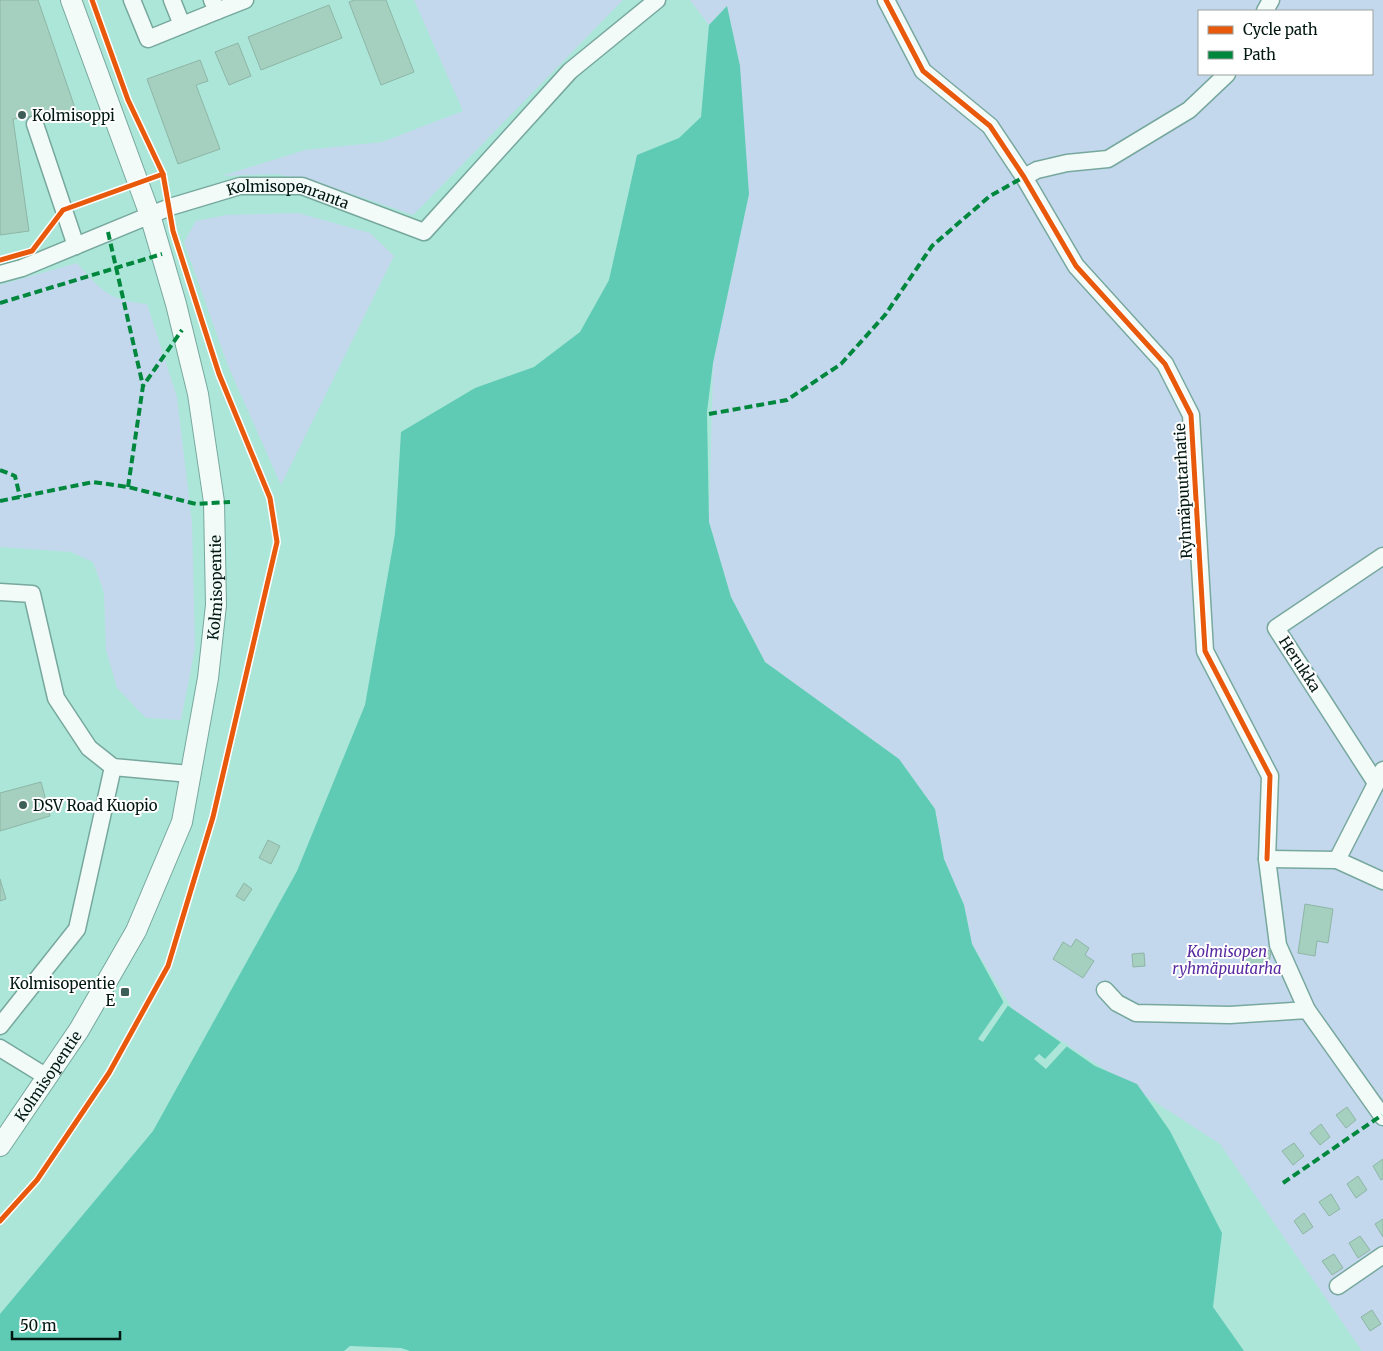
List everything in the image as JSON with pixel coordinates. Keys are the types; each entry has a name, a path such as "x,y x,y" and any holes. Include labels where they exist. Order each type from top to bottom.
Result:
{"main road":[{"name":"Kolmisopentie","path":"0,1146 80,1030 136,932 182,822 208,678 216,605 214,502 198,394 176,304 150,215 71,0"}],"street":[{"path":"132,0 148,39 182,25 214,6 245,0"},
{"path":"172,0 182,25"},
{"name":"Kolmisopenranta","path":"0,274 22,268 170,207 240,186 302,186 424,232 570,71 657,0"},
{"name":"Ryhmäpuutarhatie","path":"886,0 923,70 990,126 1024,177 1076,266 1165,364 1191,415 1205,651 1270,776 1267,859 1278,945 1307,1010 1383,1117"},
{"path":"1024,177 1037,170 1067,163 1108,159 1189,110 1226,75"},
{"path":"35,124 76,246"},
{"name":"Herukka","path":"1380,776 1276,628 1383,556"},
{"path":"0,592 32,594 56,698 89,748 113,767 190,774"},
{"path":"0,1026 77,929 113,767"},
{"path":"1337,860 1380,776"},
{"path":"1267,859 1337,860 1383,881"},
{"path":"1105,990 1117,1003 1136,1013 1230,1015 1307,1010"},
{"path":"0,1048 47,1078"},
{"path":"1338,1286 1383,1255"}],"green space":[{"path":"414,0 623,0 413,215 323,184 277,174 222,176 305,150 382,142 463,111"},
{"name":"Kolmisopen ryhmäpuutarha","path":"690,0 1383,0 1383,1351 1362,1351 1220,1144 1013,1010 972,944 964,905 944,859 935,809 899,759 765,662 731,597 709,522 713,363 749,194 726,7 709,25"},
{"path":"298,213 370,233 394,256 281,485 228,366 184,242 196,221 226,215"},
{"path":"77,263 107,293 123,300 147,304 177,397 192,523 195,649 181,720 146,718 117,688 106,650 104,593 93,562 71,552 0,547 0,285"}],"shaded area":[{"path":"727,6 740,66 749,194 713,363 707,412 709,522 731,597 765,662 899,759 935,809 944,859 964,905 972,944 1004,1003 1095,1066 1137,1084 1170,1131 1222,1233 1213,1307 1244,1351 410,1351 401,1348 350,1346 344,1351 0,1351 0,1314 153,1131 297,871 365,705 395,534 401,432 475,388 534,367 580,332 609,280 637,155 679,138 701,117 709,25"}],"pier":[{"path":"1005,1000 1009,1004 983,1042 978,1039"},
{"path":"1062,1041 1068,1045 1046,1069 1034,1059 1039,1054 1045,1059"}],"building":[{"name":"Kolmisoppi","path":"0,0 38,0 76,111 13,119 29,231 0,235"},
{"path":"354,0 386,0 414,72 381,85 349,2"},
{"path":"329,5 342,38 261,70 248,37"},
{"path":"238,43 251,76 229,85 215,52"},
{"path":"200,60 208,81 196,85 220,149 178,164 147,79"},
{"name":"DSV Road Kuopio","path":"41,782 50,816 0,831 0,793"},
{"path":"268,840 280,846 271,864 259,858"},
{"path":"0,879 6,899 0,901"},
{"path":"244,883 252,889 244,901 236,896"},
{"path":"1305,904 1333,909 1328,943 1317,941 1315,956 1298,953"},
{"path":"1076,939 1089,948 1085,955 1094,961 1083,978 1053,959 1063,942 1071,947"},
{"path":"1248,947 1271,951 1268,970 1244,966"},
{"path":"1144,953 1145,966 1133,967 1132,954"},
{"path":"1347,1107 1356,1120 1346,1128 1336,1115"},
{"path":"1321,1124 1330,1137 1320,1145 1310,1133"},
{"path":"1294,1143 1304,1156 1293,1165 1282,1151"},
{"path":"1383,1159 1383,1179 1381,1180 1373,1166"},
{"path":"1358,1176 1367,1190 1356,1198 1347,1184"},
{"path":"1331,1194 1340,1209 1329,1216 1319,1202"},
{"path":"1304,1213 1313,1227 1303,1234 1294,1221"},
{"path":"1383,1219 1383,1237 1375,1224"},
{"path":"1360,1236 1370,1250 1358,1258 1349,1243"},
{"path":"1334,1254 1343,1268 1332,1275 1322,1261"},
{"path":"1372,1310 1381,1324 1370,1331 1361,1317"}],"marked path":[{"path":"709,414 787,400 841,364 885,315 932,246 990,196 1024,177"},
{"path":"108,232 143,386"},
{"path":"0,303 162,254"},
{"path":"128,487 143,386 182,330"},
{"path":"0,470 15,476 20,497"},
{"path":"0,501 93,482 128,487 196,504 230,502"},
{"path":"1283,1183 1382,1115"}],"cycle path":[{"path":"0,1221 37,1180 109,1073 168,966 213,817 277,542 270,498 219,374 173,231 163,174 128,100 92,0"},
{"path":"886,0 923,71 990,126 1024,177 1076,266 1165,364 1191,415 1205,651 1270,776 1267,859"},
{"path":"0,260 32,251 63,210 163,174"}],"place":[{"name":"Kolmisoppi","path":"22,115"},
{"name":"DSV Road Kuopio","path":"23,805"},
{"name":"Kolmisopentie E","path":"125,992"}]}
